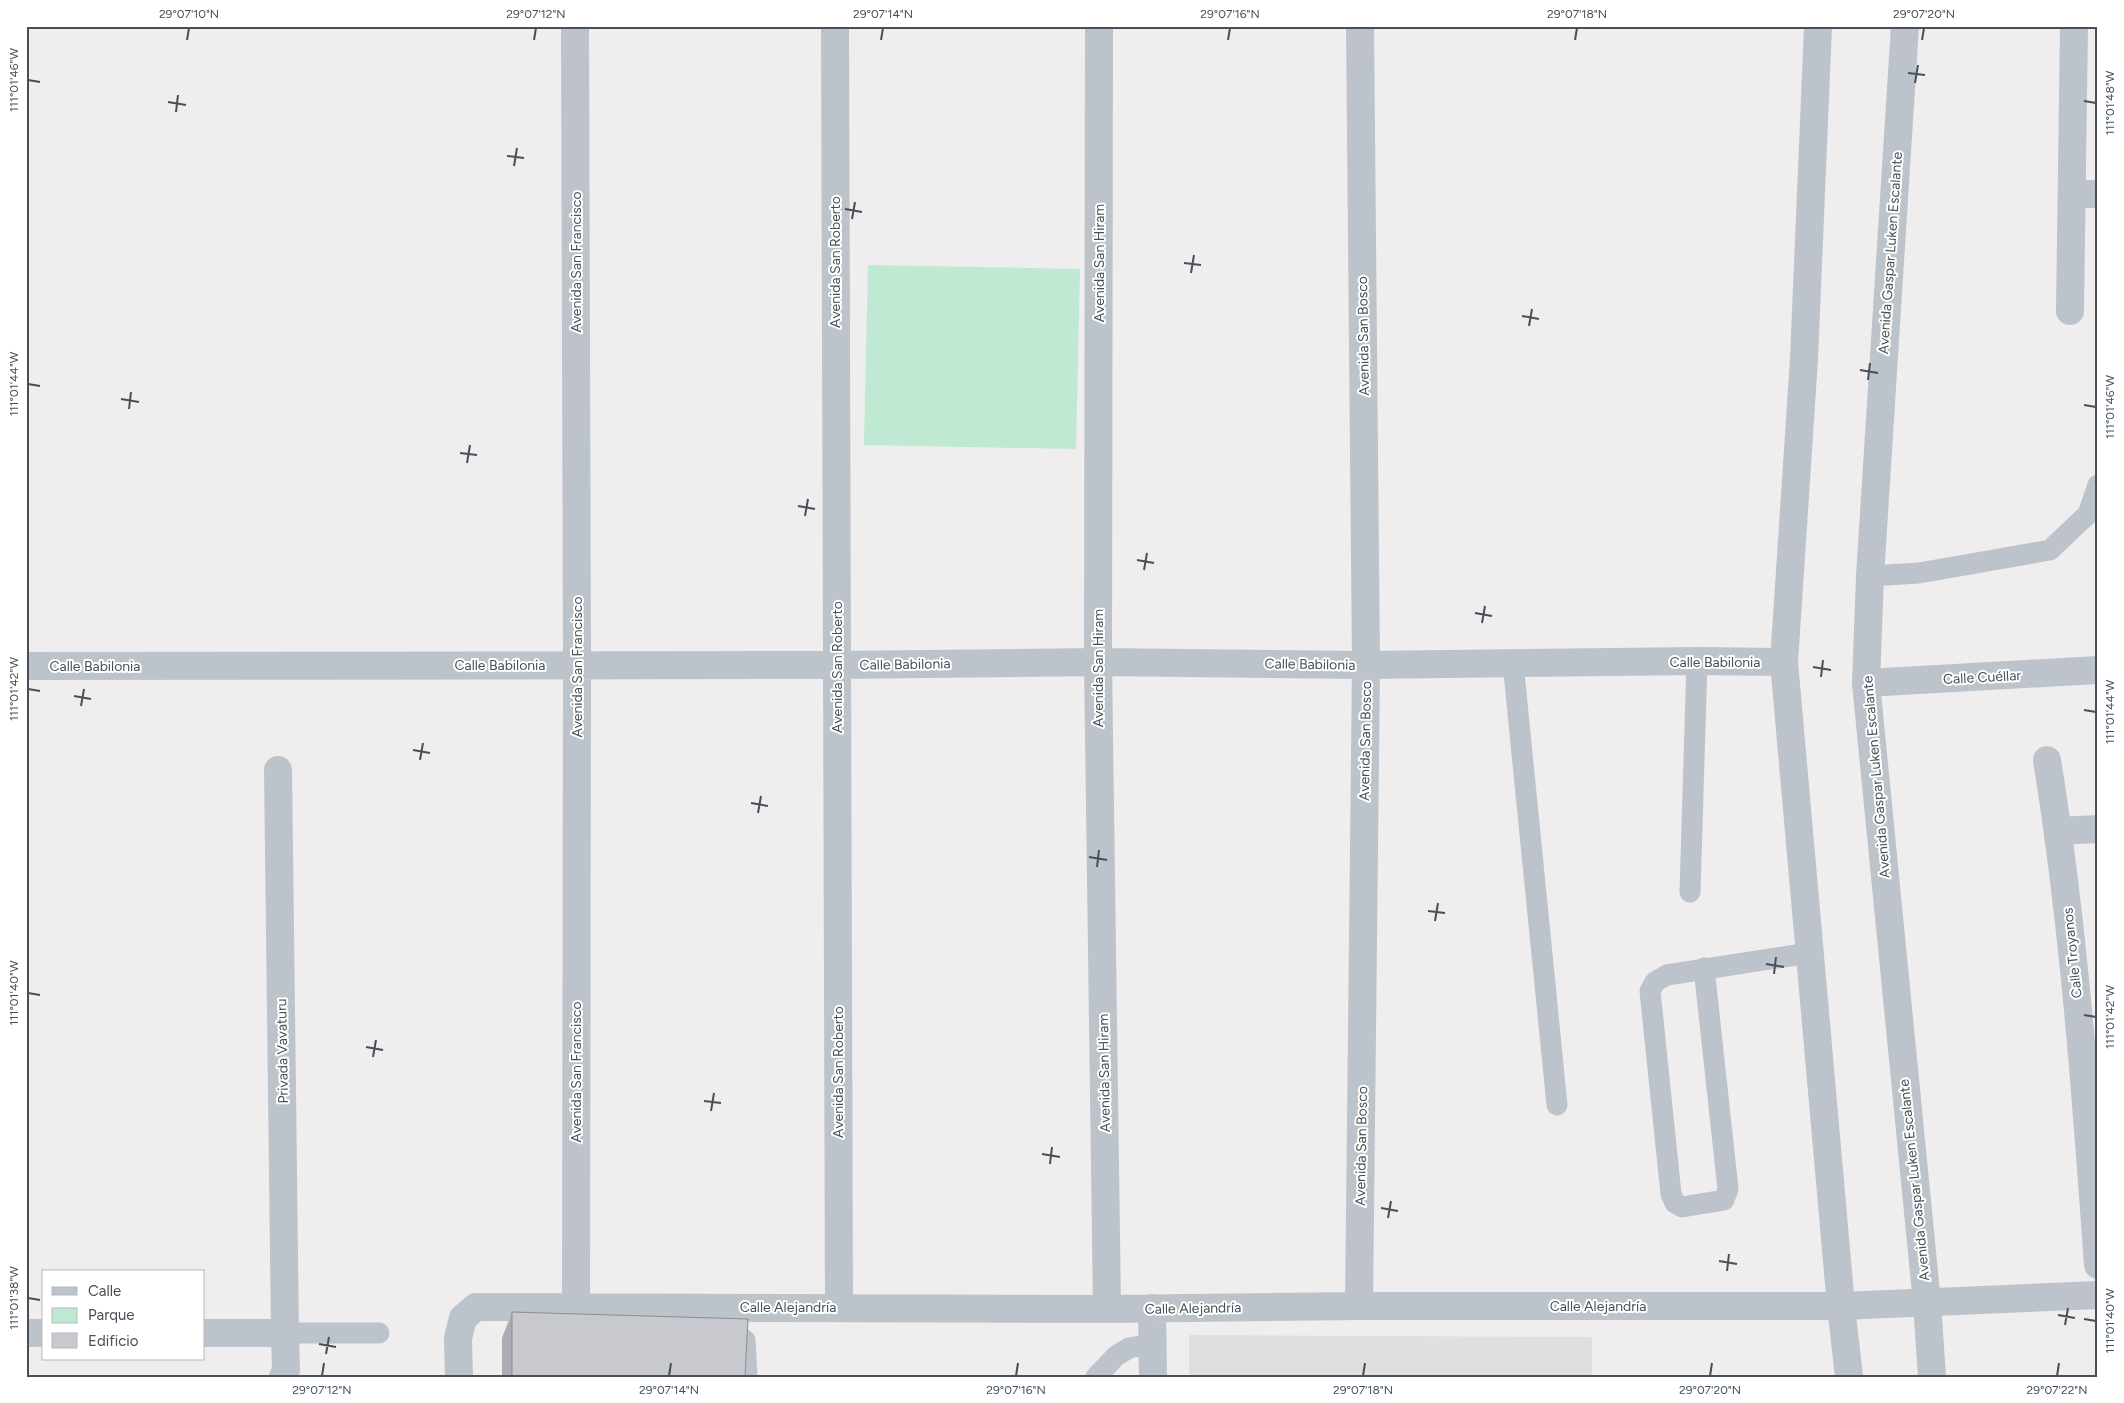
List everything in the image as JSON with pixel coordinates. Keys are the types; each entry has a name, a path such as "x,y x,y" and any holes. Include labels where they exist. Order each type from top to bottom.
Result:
{"street":[{"name":"Avenida San Francisco","path":"575,26 577,665 576,1308"},
{"name":"Avenida San Roberto","path":"835,26 839,1307"},
{"name":"Avenida San Hiram","path":"1099,26 1098,662 1107,1309"},
{"name":"Avenida San Bosco","path":"1359,1306 1366,665 1360,26"},
{"path":"1818,26 1804,359 1784,662 1841,1306 1849,1377"},
{"name":"Avenida Gaspar Luken Escalante","path":"1905,26 1870,576 1866,683 1927,1303 1932,1377"},
{"path":"2070,311 2085,194 2074,26"},
{"name":"Calle Babilonia","path":"26,666 836,665 1098,662 1366,665 1698,661 1784,662"},
{"name":"Calle Cuéllar","path":"1866,683 2098,670"},
{"name":"Calle Troyanos","path":"2047,760 2091,1075 2098,1265"},
{"name":"Privada Vavaturu","path":"278,770 286,1370 283,1377"},
{"path":"2058,831 2098,829"},
{"name":"Calle Alejandría","path":"459,1377 458,1338 463,1318 476,1307 1107,1309 1359,1306 1841,1306 2098,1295"},
{"path":"1152,1308 1153,1377"},
{"path":"26,1333 42,1333"},
{"path":"205,1333 285,1333"}],"lane":[{"path":"1870,576 1920,572 2050,550 2088,514 2098,485"},
{"path":"1690,892 1698,661"},
{"path":"1513,663 1557,1105"},
{"path":"1704,968 1728,1189 1724,1200 1682,1207 1675,1203 1670,1194 1650,991 1655,982 1667,975 1704,968 1809,953"},
{"path":"744,1307 747,1377"},
{"path":"285,1333 379,1333"},
{"path":"1096,1377 1116,1356 1129,1348 1152,1344"}],"shaded area":[{"path":"1189,1335 1592,1337 1592,1377 1189,1377"}],"green space":[{"path":"868,265 1080,269 1076,449 864,445"}],"building":[{"path":"512,1312 748,1319 745,1377 512,1377"}]}
